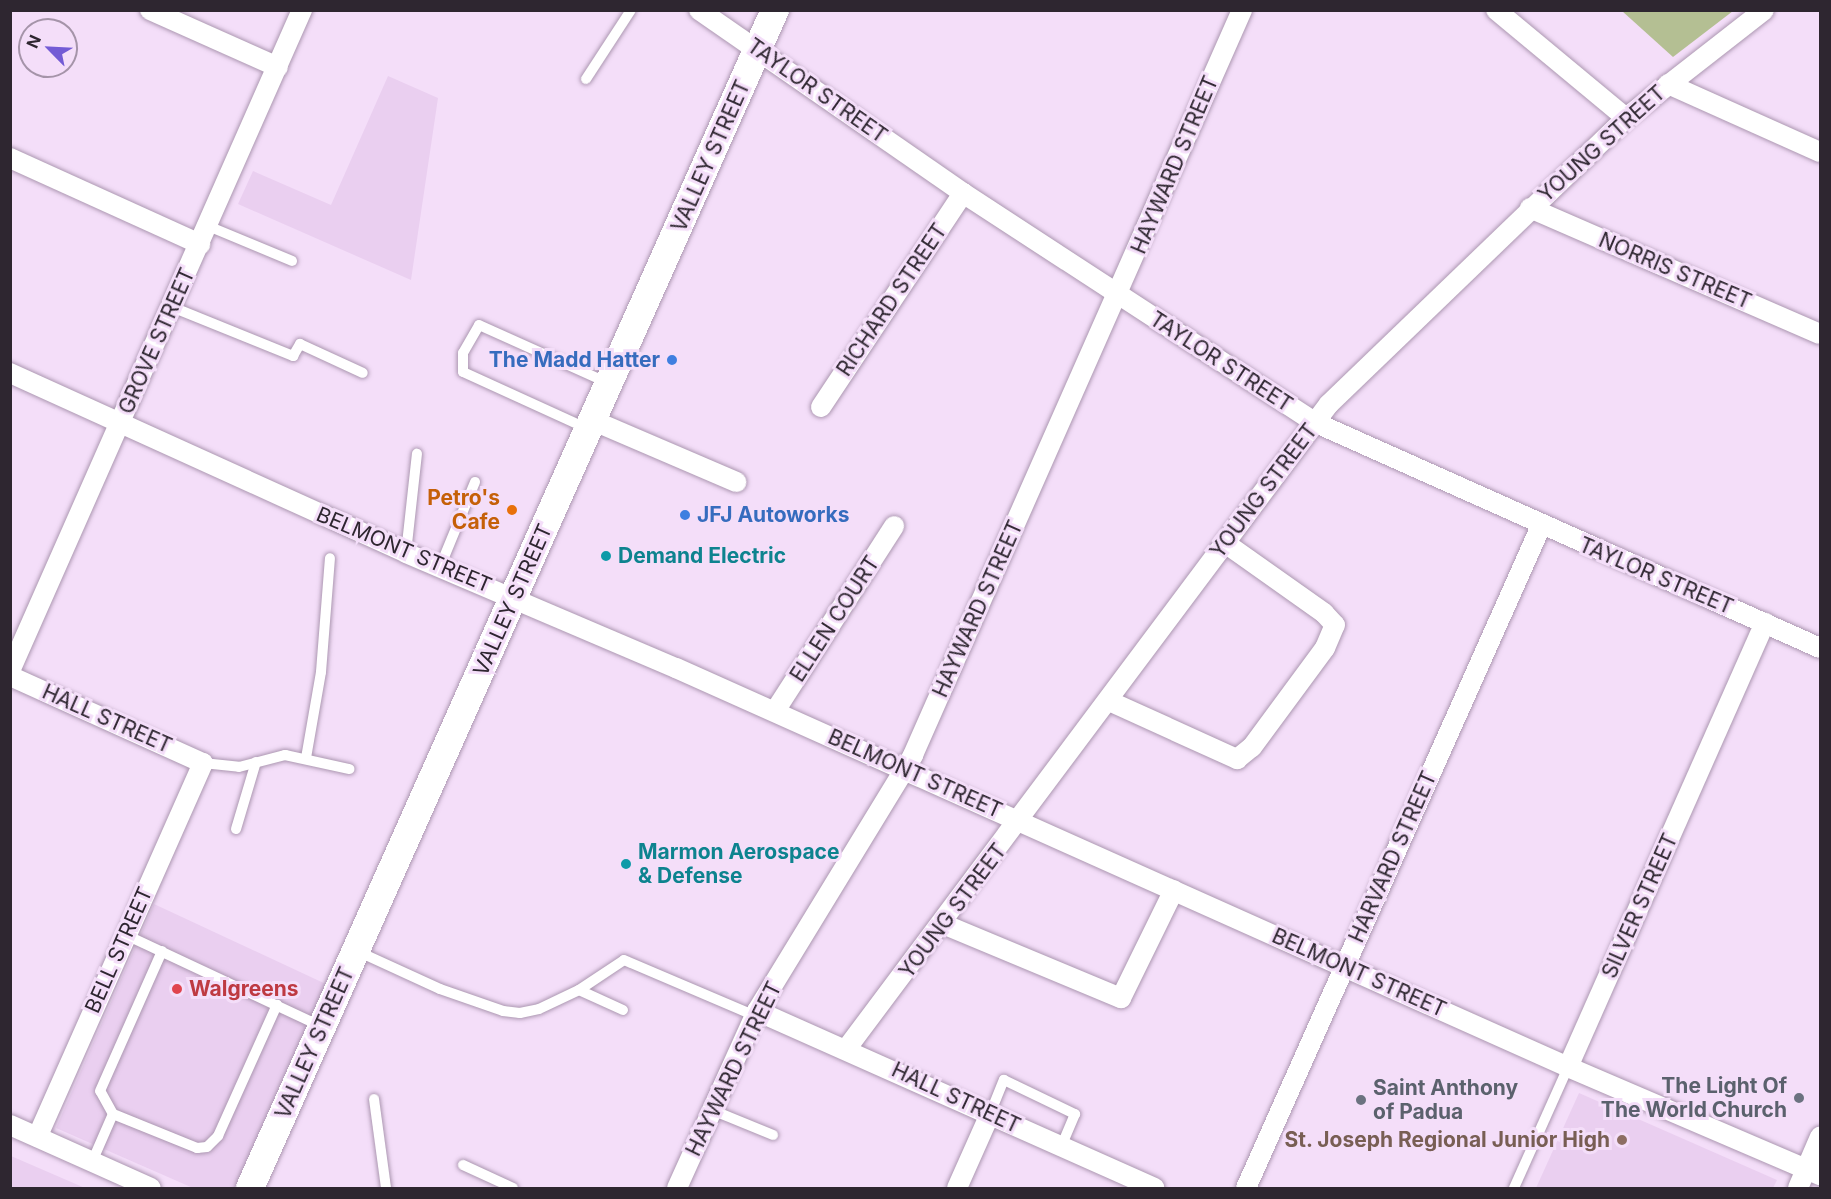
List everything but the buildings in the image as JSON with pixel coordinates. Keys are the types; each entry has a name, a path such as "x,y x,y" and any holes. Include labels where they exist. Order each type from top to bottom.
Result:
{"main road":[{"name":"VALLEY STREET","path":"250,1188 775,10"}],"street":[{"path":"150,10 278,67"},
{"name":"GROVE STREET","path":"10,671 302,10"},
{"name":"TAYLOR STREET","path":"699,10 963,193 1314,422 1541,526 1821,648"},
{"name":"HAYWARD STREET","path":"677,1188 756,1013 906,770 1118,295 1242,10"},
{"path":"1496,10 1626,118"},
{"name":"YOUNG STREET","path":"848,1048 944,924 1314,422 1530,208 1626,118 1764,10"},
{"path":"1668,84 1821,152"},
{"path":"10,158 204,235"},
{"name":"RICHARD STREET","path":"821,407 963,193"},
{"name":"NORRIS STREET","path":"1530,208 1821,334"},
{"name":"BELMONT STREET","path":"10,373 406,554 775,711 1568,1067 1814,1172"},
{"path":"591,425 736,482"},
{"name":"ELLEN COURT","path":"775,711 894,526"},
{"name":"HARVARD STREET","path":"1246,1188 1541,526"},
{"path":"1109,701 1237,759 1252,747 1325,648 1335,625 1324,613 1225,543"},
{"name":"SILVER STREET","path":"1568,1067 1765,623"},
{"name":"HALL STREET","path":"10,676 203,763"},
{"name":"BELL STREET","path":"37,1137 203,763"},
{"path":"944,924 1121,998 1174,890"},
{"name":"HALL STREET","path":"756,1013 848,1048 1154,1188"},
{"path":"957,1188 990,1114"},
{"path":"10,1125 151,1188"},
{"path":"1798,1188 1814,1172 1821,1137"}],"lane":[{"path":"586,79 631,10"},
{"path":"204,235 292,261"},
{"path":"172,307 293,356 300,344 363,373"},
{"path":"591,425 463,372 463,353 479,325 610,384"},
{"path":"406,554 417,454"},
{"path":"440,567 475,482"},
{"path":"306,758 321,672 330,558"},
{"path":"203,763 224,767 285,754 349,769"},
{"path":"236,829 256,762"},
{"path":"126,934 322,1027"},
{"path":"356,950 440,989 503,1011 520,1013 538,1009 579,990 624,960 756,1013"},
{"path":"162,951 100,1091 113,1113 197,1148 207,1147 218,1136 277,1005"},
{"path":"579,990 623,1010"},
{"name":"SILVER STREET","path":"1514,1188 1568,1067"},
{"path":"990,1114 1004,1080 1076,1114 1061,1146"},
{"path":"374,1099 386,1188"},
{"path":"712,1110 773,1135"},
{"path":"92,1162 113,1113"},
{"path":"463,1165 513,1188"}],"shaded area":[{"path":"388,76 438,98 411,280 238,204 253,171 331,205"},
{"path":"154,904 328,985 237,1188 193,1188 56,1128"},
{"name":"St. Joseph Regional Junior High","path":"1579,1093 1777,1180 1773,1188 1536,1188"},
{"path":"11,1156 85,1188 11,1188"}],"green space":[{"path":"1622,11 1733,11 1673,57"}],"place":[{"name":"The Madd Hatter","path":"672,360"},
{"name":"Petro's Cafe","path":"512,510"},
{"name":"JFJ Autoworks","path":"685,515"},
{"name":"Demand Electric","path":"606,556"},
{"name":"Marmon Aerospace & Defense","path":"626,864"},
{"name":"Walgreens","path":"177,989"},
{"name":"The Light Of The World Church","path":"1799,1098"},
{"name":"Saint Anthony of Padua","path":"1361,1100"},
{"name":"St. Joseph Regional Junior High","path":"1622,1140"}]}
